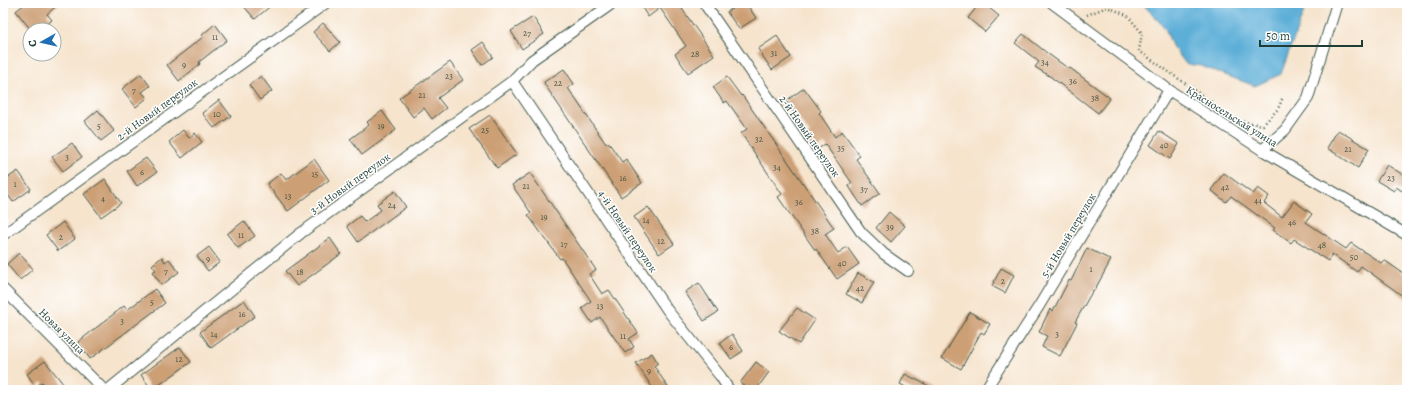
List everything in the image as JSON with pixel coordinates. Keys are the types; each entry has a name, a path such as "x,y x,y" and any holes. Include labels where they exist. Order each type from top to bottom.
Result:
{"street":[{"name":"2-й Новый переулок","path":"3,235 326,3"},
{"name":"3-й Новый переулок","path":"108,390 301,233 512,81 532,60 613,3"},
{"name":"2-й Новый переулок","path":"704,3 861,232 884,254 908,271"},
{"name":"Красносельская улица","path":"1052,3 1169,90 1262,150 1407,235"},
{"path":"1262,150 1285,130 1308,98 1337,3"},
{"name":"4-й Новый переулок","path":"512,81 668,311 721,377 729,390"},
{"name":"5-й Новый переулок","path":"985,390 1039,306 1169,90"},
{"name":"Новая улица","path":"3,289 104,390"}],"path":[{"path":"1086,15 1108,7 1127,15 1142,32 1139,51"},
{"path":"1081,11 1093,20"},
{"path":"1132,47 1214,103"},
{"path":"1238,120 1263,125 1278,109 1283,97"}],"water":[{"path":"1142,3 1307,3 1281,74 1255,86 1201,66 1186,64 1172,46 1165,28"}],"building":[{"path":"26,3 60,3 47,14 52,20 49,22 25,22 16,11"},
{"path":"241,3 274,3 255,19"},
{"path":"639,3 678,3 714,55 688,73 675,54 686,46 660,8 648,17"},
{"path":"741,3 746,3 756,18 739,29 727,12"},
{"path":"980,3 983,3 999,16 985,32 968,18"},
{"path":"533,17 544,34 522,49 511,31"},
{"path":"323,23 340,42 330,51 313,32"},
{"path":"215,24 227,40 199,62 200,64 179,81 167,65 203,37 202,35"},
{"path":"1023,34 1110,98 1098,113 1051,77 1035,67 1039,62 1015,43"},
{"path":"777,36 791,57 772,70 758,49"},
{"path":"483,42 493,57 482,65 472,50"},
{"path":"450,62 463,80 438,98 446,108 432,119 424,108 413,117 399,98"},
{"path":"564,69 574,84 568,88 595,128 606,144 608,142 622,162 626,159 642,183 621,197 545,85 544,82"},
{"path":"141,74 150,86 142,92 147,98 136,107 122,89"},
{"path":"261,76 272,91 260,100 249,85"},
{"path":"727,77 741,96 742,95 834,228 825,234 838,253 847,247 859,264 837,279 778,197 782,194 741,133 747,129 727,101 724,103 713,87"},
{"path":"804,88 821,111 819,113 835,137 842,131 860,156 856,159 880,193 862,206 848,185 852,183 825,144 814,152 804,138 810,134 786,101"},
{"path":"219,100 231,116 214,128 202,113"},
{"path":"98,110 114,131 101,141 85,121"},
{"path":"382,111 396,130 362,155 350,139 369,125 367,122"},
{"path":"490,115 517,154 497,168 469,129"},
{"path":"183,130 189,138 195,133 202,142 182,158 169,142"},
{"path":"1338,130 1369,149 1358,168 1327,148"},
{"path":"1159,131 1179,144 1170,159 1150,145"},
{"path":"72,143 82,157 63,171 52,157"},
{"path":"146,158 157,172 137,186 127,171"},
{"path":"314,159 329,180 288,211 267,184 281,173 286,180"},
{"path":"1387,165 1407,177 1407,194 1396,187 1394,191 1377,181"},
{"path":"18,171 31,189 13,202 3,188 3,181"},
{"path":"530,173 596,270 589,274 602,294 609,290 638,333 629,339 634,347 625,353 600,317 592,323 582,308 591,301 562,258 560,259 528,215 531,213 512,185"},
{"path":"1224,173 1253,194 1258,188 1269,196 1264,203 1282,217 1294,201 1312,214 1306,222 1346,249 1351,243 1381,263 1384,260 1407,276 1407,299 1361,266 1357,272 1332,254 1328,261 1294,239 1291,243 1273,230 1275,228 1231,196 1226,202 1211,190"},
{"path":"105,179 121,203 101,217 84,194"},
{"path":"395,191 406,207 358,242 347,226 360,216 365,222 381,210 377,204"},
{"path":"648,207 674,244 659,254 634,217"},
{"path":"889,212 905,226 891,242 876,228"},
{"path":"244,221 255,236 238,248 227,234"},
{"path":"63,222 75,239 58,251 46,235"},
{"path":"330,238 341,254 297,286 285,271"},
{"path":"209,247 220,262 208,271 197,256"},
{"path":"1087,248 1111,260 1075,322 1077,323 1060,356 1042,347 1047,336 1039,332 1050,309 1053,311 1069,280 1071,281"},
{"path":"19,253 33,269 20,280 7,264"},
{"path":"162,257 165,262 169,259 179,272 162,285 152,272 156,270 152,265"},
{"path":"1001,268 1014,275 1005,293 992,286"},
{"path":"858,273 874,282 862,303 846,294"},
{"path":"699,283 718,312 704,321 685,292"},
{"path":"155,289 165,303 90,359 78,342 124,306 127,310"},
{"path":"244,300 255,316 211,348 200,332"},
{"path":"797,308 815,320 799,344 779,331"},
{"path":"970,312 990,324 984,334 981,332 961,369 942,358"},
{"path":"732,334 743,351 731,359 720,343"},
{"path":"180,347 191,362 152,390 141,375"},
{"path":"652,353 658,363 654,366 670,390 654,390 636,363"},
{"path":"45,361 68,390 48,390 42,382 36,387 27,374"},
{"path":"756,362 769,372 756,390 749,390 740,383"},
{"path":"905,374 937,390 911,390 900,384"}]}
